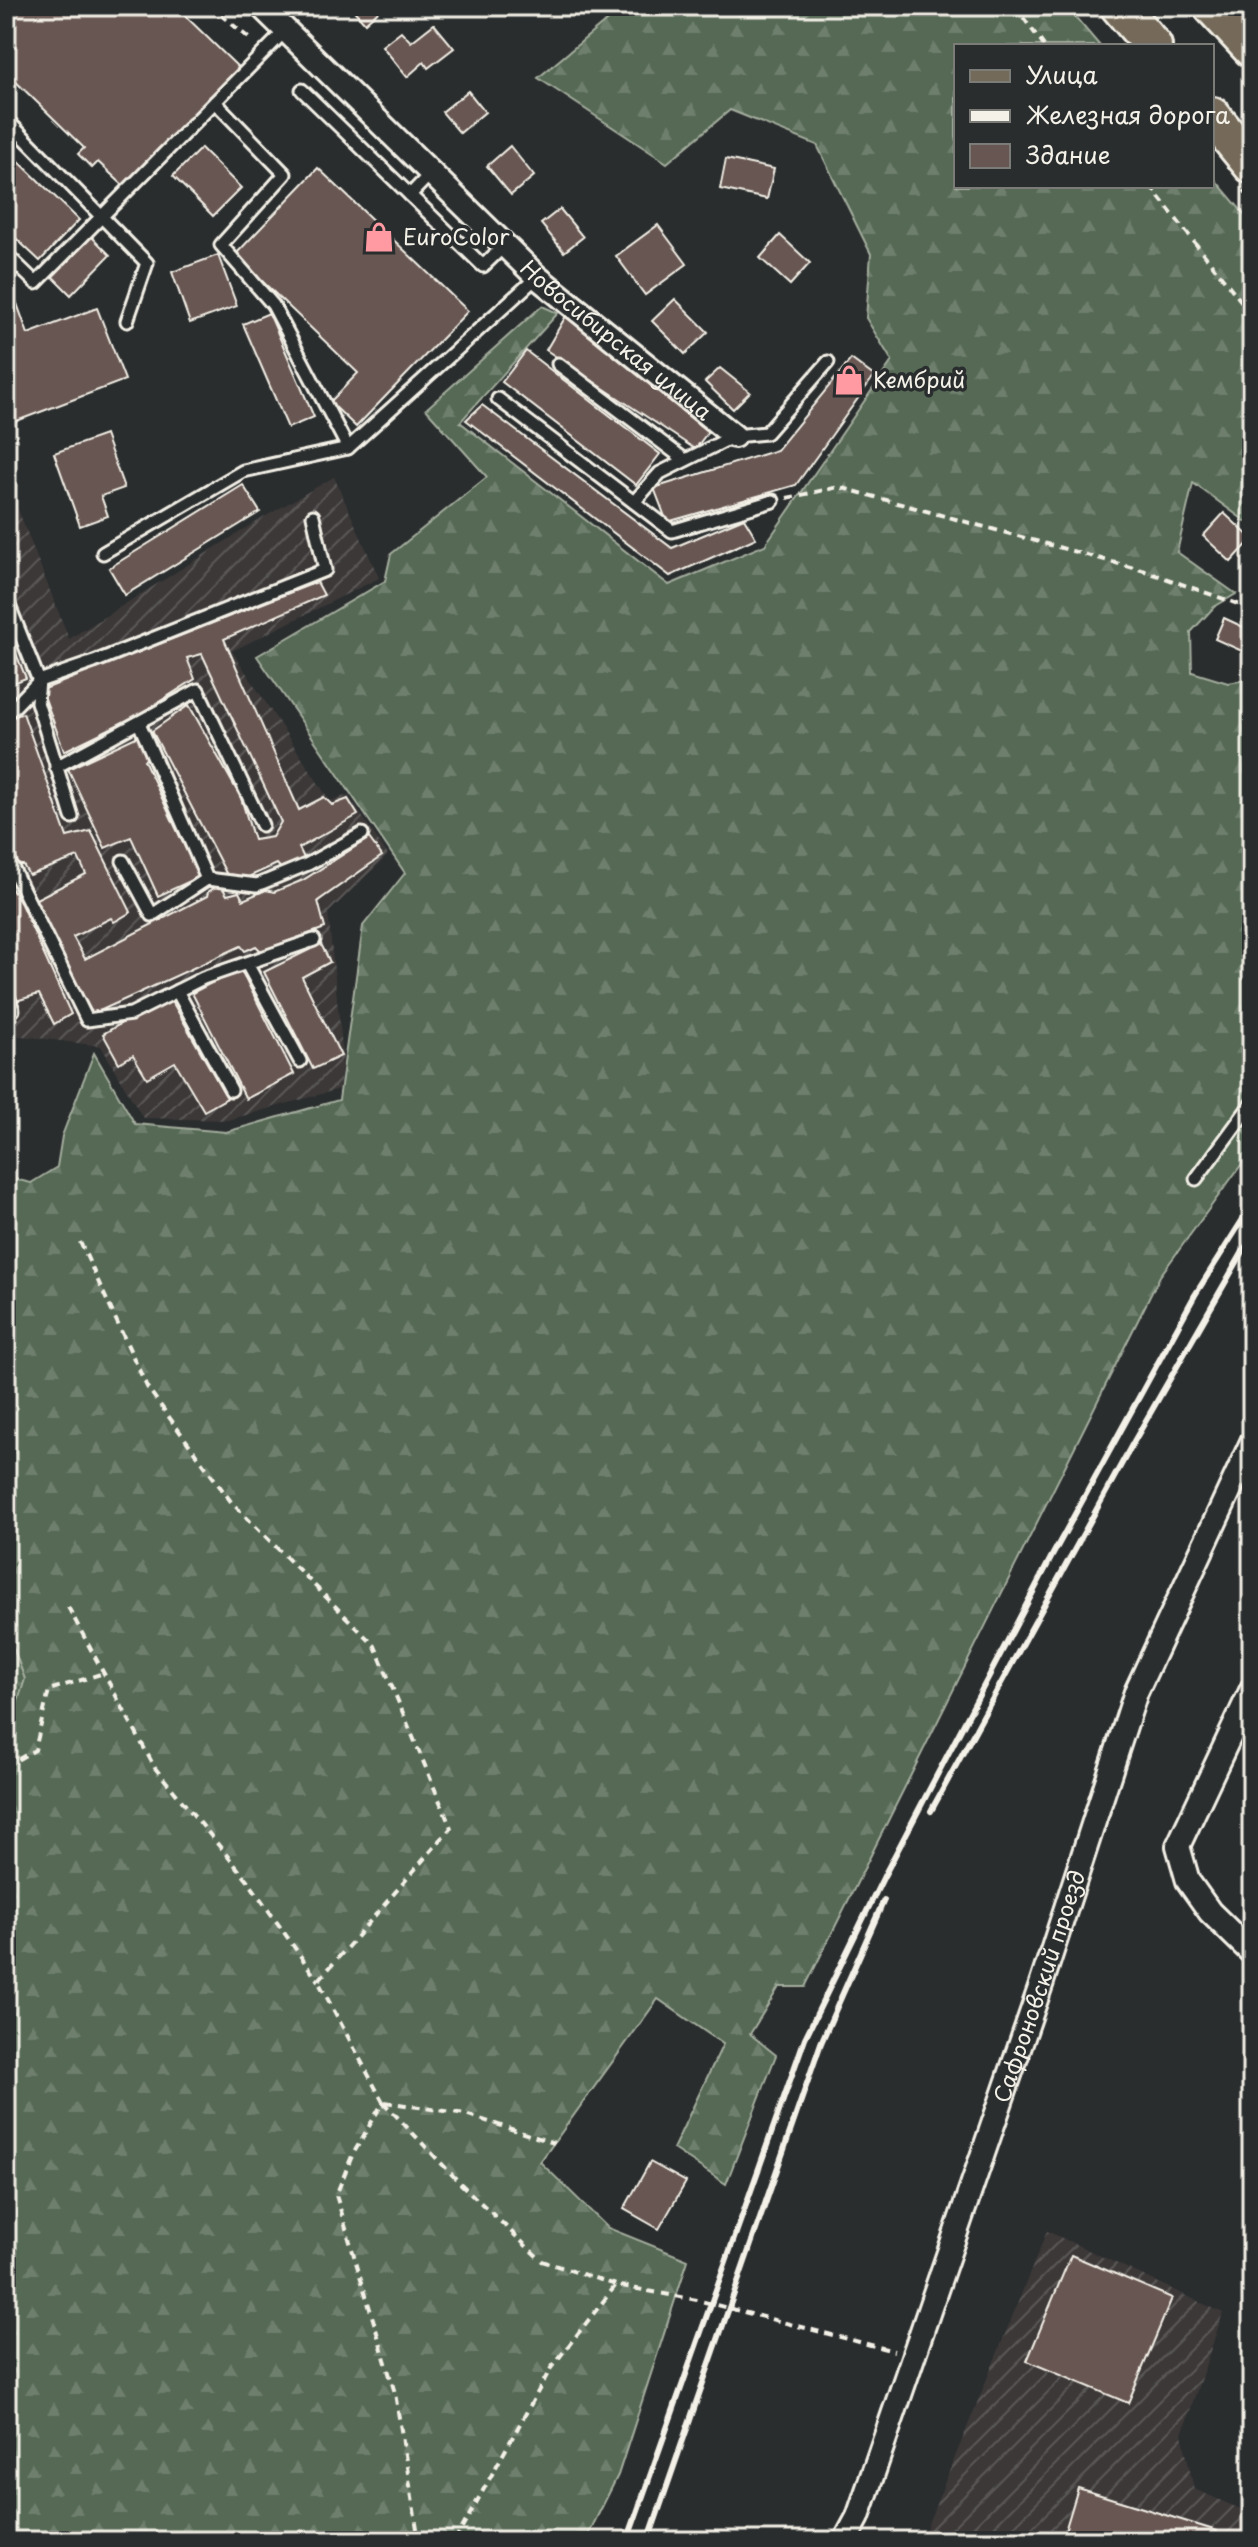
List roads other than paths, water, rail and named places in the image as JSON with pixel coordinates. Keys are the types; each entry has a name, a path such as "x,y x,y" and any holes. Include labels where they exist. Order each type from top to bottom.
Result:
{"main road":[{"path":"1119,6 1151,44"},
{"path":"1212,6 1252,49"},
{"path":"1214,118 1252,165"}],"street":[{"name":"Новосибирская улица","path":"261,6 537,277 734,436"},
{"name":"Сафроновский проезд","path":"845,2541 858,2517 1037,1997 1136,1692 1252,1442"},
{"path":"1252,1689 1178,1846 1188,1881 1210,1912 1252,1953"}],"lane":[{"path":"6,254 36,283 286,30"},
{"path":"302,90 483,266 505,245"},
{"path":"215,102 285,174 221,245 273,305 348,448"},
{"path":"6,119 147,263 127,321"},
{"path":"410,195 431,173"},
{"path":"103,553 243,471 348,448 537,277"},
{"path":"634,502 660,473 734,436 766,433 828,362"},
{"path":"558,364 685,460"},
{"path":"498,399 672,531 773,501"},
{"path":"6,708 12,709 39,681 325,570 313,516"},
{"path":"6,598 39,681 37,702 72,817"},
{"path":"56,767 198,690 262,825"},
{"path":"139,723 207,879"},
{"path":"123,861 152,915 207,879 257,885 308,864 362,834"},
{"path":"6,855 87,1020 131,1014 203,978 314,940"},
{"path":"247,964 300,1061"},
{"path":"6,991 13,1010 6,1010"},
{"path":"177,991 231,1090"},
{"path":"1196,1179 1252,1103"}],"railway":[{"path":"627,2541 805,2038 884,1876 1052,1556 1195,1295 1252,1205"},
{"path":"931,1811 1133,1443 1252,1236"},
{"path":"648,2541 821,2043 884,1900"}],"place":[{"name":"EuroColor","path":"379,237"},
{"name":"Кембрий","path":"849,380"}]}
